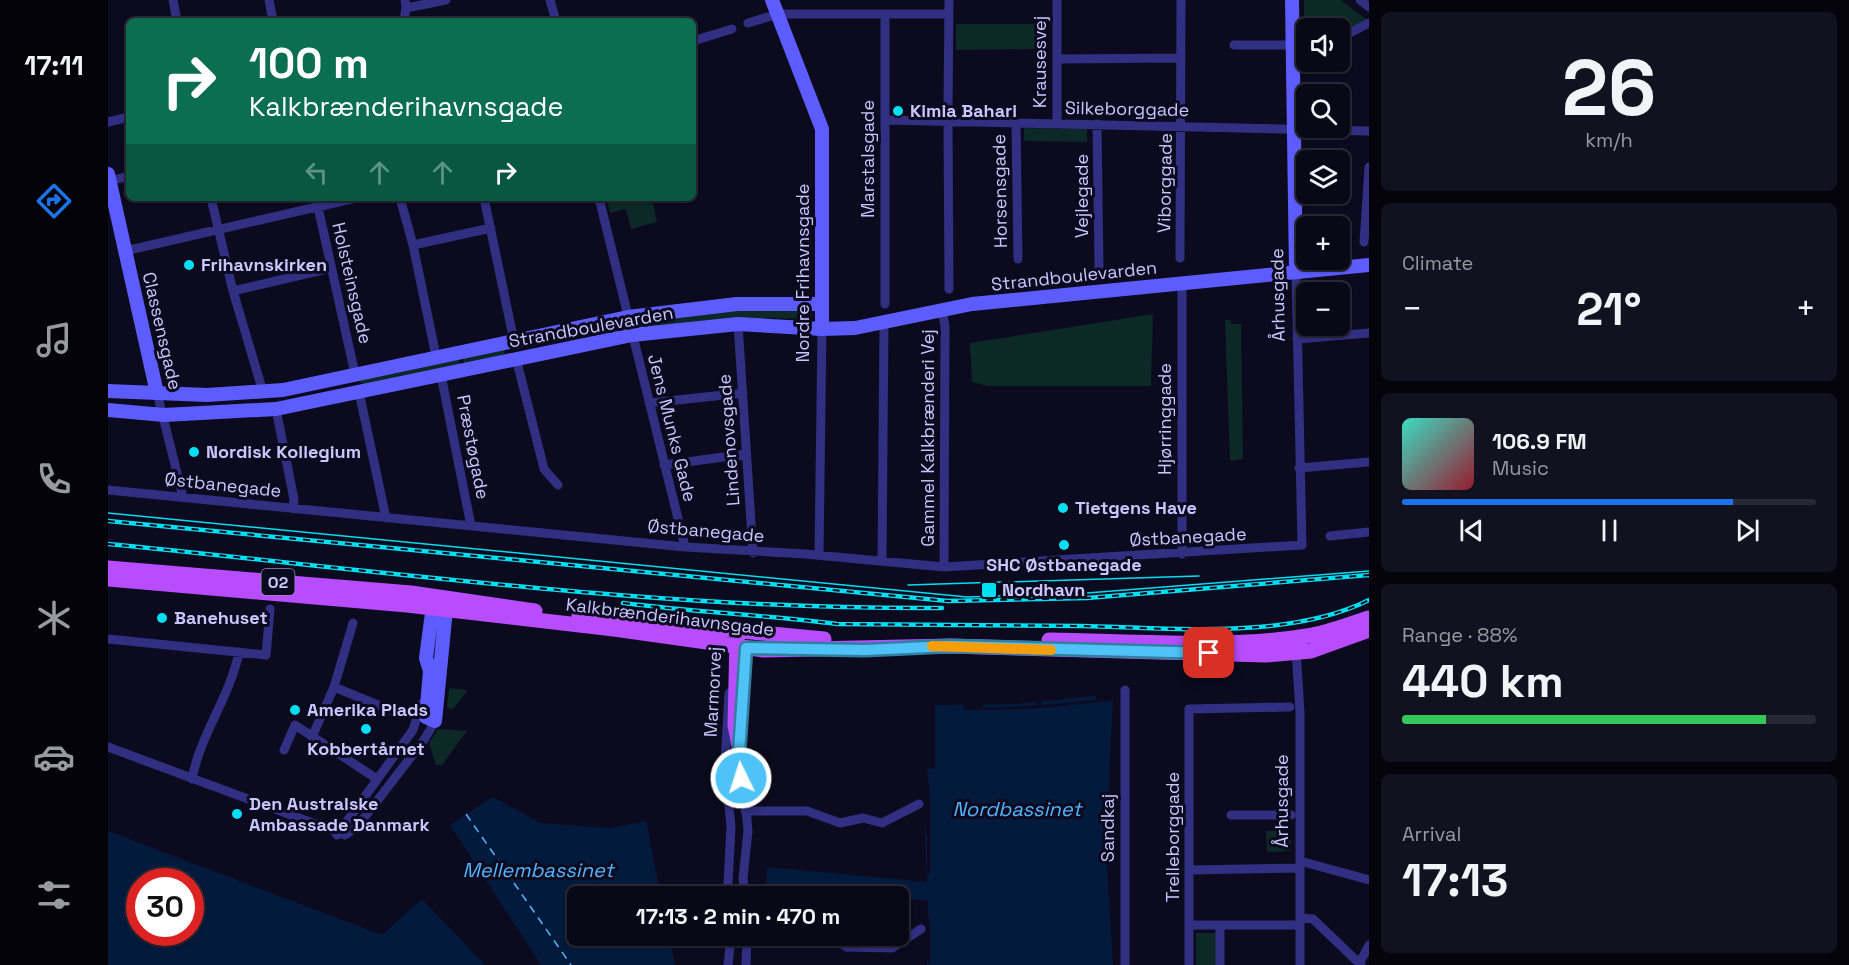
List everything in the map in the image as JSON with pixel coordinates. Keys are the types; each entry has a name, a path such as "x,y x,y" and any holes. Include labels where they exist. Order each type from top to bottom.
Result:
{"main road":[{"name":"Kalkbrænderihavnsgade","path":"108,568 440,603"},
{"name":"Kalkbrænderihavnsgade","path":"108,579 524,610 737,644 865,650 950,646 1266,655 1369,618"},
{"name":"Kalkbrænderihavnsgade","path":"737,644 804,639 1173,642 1295,645 1311,651 1369,630"},
{"path":"737,644 735,725 739,746"}],"street":[{"path":"173,0 176,18"},
{"path":"268,0 272,18"},
{"path":"406,4 446,0"},
{"path":"550,0 554,18"},
{"name":"Nordre Frihavnsgade","path":"772,0 822,129 819,555"},
{"path":"948,110 949,0"},
{"name":"Krausesvej","path":"1056,124 1057,0"},
{"name":"Viborggade","path":"1180,258 1181,0"},
{"name":"Århusgade","path":"1292,0 1296,35"},
{"path":"1360,0 1369,8"},
{"path":"748,23 778,14 948,14"},
{"name":"Marstalsgade","path":"885,14 885,304"},
{"path":"1350,33 1369,23"},
{"path":"696,40 732,29"},
{"path":"1234,45 1296,52"},
{"path":"1057,59 1181,58"},
{"name":"Århusgade","path":"1297,72 1294,129 1302,545"},
{"path":"108,122 126,118"},
{"name":"Silkeborggade","path":"885,120 1369,131"},
{"path":"948,121 949,289"},
{"name":"Horsensgade","path":"1016,123 1018,259"},
{"name":"Vejlegade","path":"1097,124 1099,267"},
{"path":"1364,242 1369,167"},
{"path":"109,177 126,176"},
{"name":"Classensgade","path":"109,177 157,393 183,497"},
{"path":"212,201 233,291 263,392"},
{"path":"401,201 413,245 436,356"},
{"path":"485,201 514,341"},
{"name":"Jens Munks Gade","path":"600,201 684,547"},
{"path":"125,251 217,230 317,202"},
{"name":"Holsteinsgade","path":"317,202 355,374"},
{"path":"413,245 491,228"},
{"name":"Strandboulevarden","path":"108,410 164,415 276,409 633,335 738,324 822,329 884,323 942,309 1369,265"},
{"path":"233,291 332,268"},
{"name":"Hjørringgade","path":"1182,284 1182,554"},
{"name":"Strandboulevarden","path":"108,392 207,395 263,392 628,316 737,304 821,304"},
{"name":"Gammel Kalkbrænderi Vej","path":"942,309 945,327 944,567"},
{"path":"882,561 884,323"},
{"name":"Lindenovsgade","path":"738,324 753,553"},
{"path":"1297,339 1369,333"},
{"path":"516,358 544,469 558,485"},
{"name":"Præstøgade","path":"441,375 471,526"},
{"path":"358,392 386,518"},
{"path":"649,403 743,393"},
{"path":"276,409 294,499 293,509"},
{"path":"664,465 746,454"},
{"path":"1299,468 1369,462"},
{"name":"Østbanegade","path":"108,490 684,547 753,553 819,555 944,567 1302,545"},
{"path":"1330,536 1369,532"},
{"path":"341,835 413,730 430,713 430,671 426,658 440,603"},
{"path":"108,747 341,835 357,828 424,740 430,713 440,603"},
{"path":"108,639 266,655 270,609"},
{"path":"312,737 334,687 353,623"},
{"name":"Marmorvej","path":"728,886 731,827 725,764 737,644"},
{"name":"Århusgade","path":"1295,645 1300,712 1300,965"},
{"path":"192,779 204,742 235,671 239,652"},
{"path":"334,687 394,712"},
{"name":"Sandkaj","path":"1125,690 1125,965"},
{"name":"Trelleborggade","path":"1189,965 1189,709 1290,707"},
{"path":"284,750 295,725 378,779"},
{"name":"Marmorvej","path":"739,746 748,831 744,886"},
{"path":"745,811 807,811 840,823 863,818 882,823 919,804"},
{"path":"1231,815 1291,815"},
{"path":"1189,870 1300,864 1369,880"},
{"path":"1189,925 1300,922 1313,919 1360,964 1369,945"},
{"path":"1220,925 1220,965"},
{"path":"909,937 921,929"},
{"path":"728,965 730,946"},
{"path":"746,965 747,946"},
{"path":"846,946 892,948 895,946"}],"green space":[{"path":"1304,0 1341,0 1368,21 1350,31 1350,18 1304,18"},
{"path":"956,24 1047,24 1047,39 1041,49 956,50"},
{"path":"1024,128 1087,129 1087,142 1024,141"},
{"path":"608,201 653,201 657,222 631,229 626,209 610,213"},
{"path":"747,309 805,310 805,319 771,318 637,331 636,319"},
{"path":"1153,314 1151,386 987,386 972,382 970,343"},
{"path":"1225,320 1230,320 1231,324 1241,324 1243,459 1230,461"},
{"path":"504,346 505,357 465,367 462,354"},
{"path":"458,355 461,367 368,387 357,380"},
{"path":"449,688 468,690 453,709 447,708"},
{"path":"438,729 467,731 442,765 436,765 429,743"},
{"path":"1266,831 1291,831 1291,851 1267,852"},
{"path":"1196,933 1221,933 1221,965 1196,965"}],"water":[{"name":"Nordbassinet","path":"1113,694 1106,848 1113,965 927,965 928,901 909,899 909,886 766,886 767,867 927,882 922,769 935,768 935,705 1016,704"},
{"name":"Mellembassinet","path":"493,797 541,823 610,828 646,821 659,886 567,886 567,946 671,946 675,965 541,965 450,825"},
{"path":"108,831 382,935 422,899 485,965 108,965"}],"pier":[{"path":"1113,693 1112,701 1029,709 963,710 963,702 983,702 983,708 1029,706 1037,705 1037,700 1041,699 1042,705 1096,700 1096,695"},
{"path":"922,769 927,769 930,801 930,873 927,875 927,839 922,803"},
{"path":"928,912 930,965 925,953 925,914"}],"ferry route":[{"path":"466,814 571,965"}],"tram line":[{"path":"108,513 967,597 1087,593 1369,571"},
{"path":"908,585 1199,576"}],"railway":[{"path":"108,521 948,601 1087,598 1369,575"},
{"path":"108,544 420,577 629,596 837,607 942,608"},
{"path":"623,603 837,624 1229,629 1303,621 1337,613 1369,600"}],"slow traffic":[{"path":"932,646 1051,650"}],"place":[{"name":"Kimia Bahari","path":"898,111"},
{"name":"Frihavnskirken","path":"189,265"},
{"name":"Nordisk Kollegium","path":"194,452"},
{"name":"Tietgens Have","path":"1063,508"},
{"name":"SHC Østbanegade","path":"1064,545"},
{"name":"Nordhavn","path":"989,590"},
{"name":"Banehuset","path":"162,618"},
{"name":"Amerika Plads","path":"295,710"},
{"name":"Kobbertårnet","path":"366,729"},
{"name":"Den Australske Ambassade Danmark","path":"237,814"}],"route":[{"path":"741,778 739,753 746,648 865,650 950,646 977,649 1209,653"}]}
